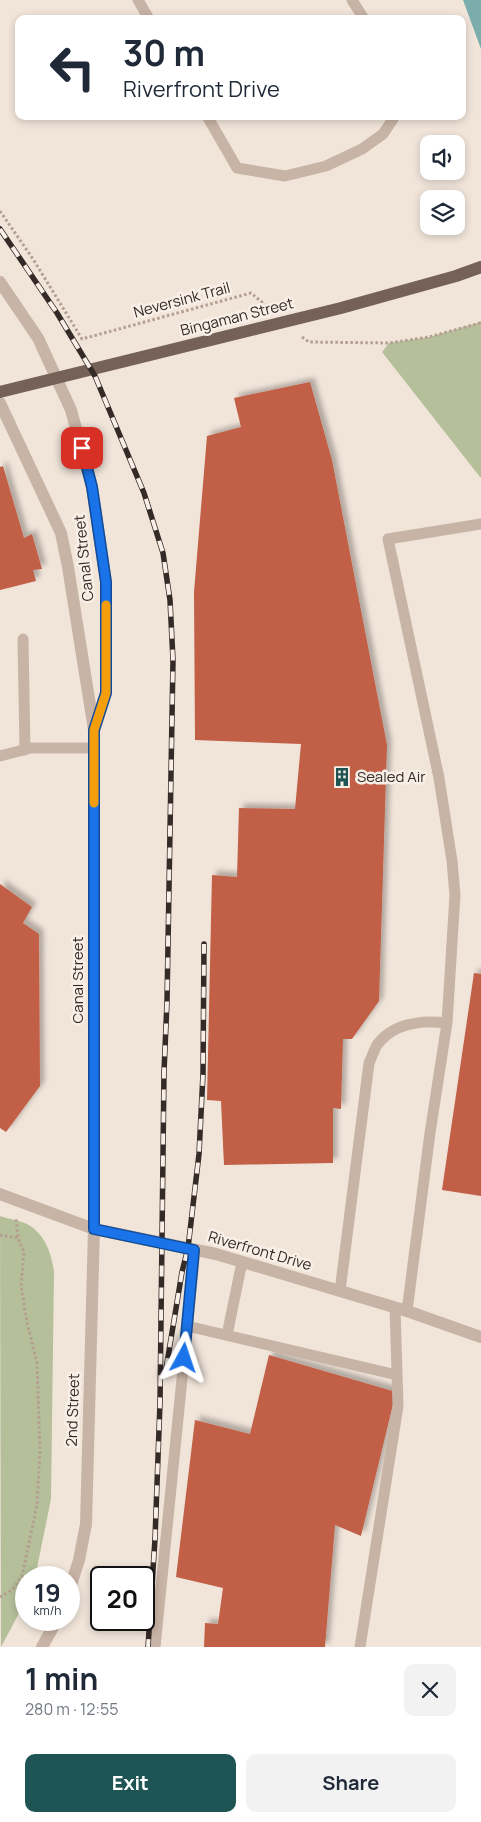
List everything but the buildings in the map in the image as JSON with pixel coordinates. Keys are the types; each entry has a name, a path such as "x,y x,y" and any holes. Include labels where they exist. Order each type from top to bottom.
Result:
{"main road":[{"name":"Bingaman Street","path":"0,392 341,308 456,276 481,267"}],"street":[{"name":"Canal Street","path":"0,282 38,338 71,410 92,487 106,582 106,693 94,730"},
{"name":"Canal Street","path":"0,403 61,533 94,730 94,1229"},
{"name":"Riverfront Drive","path":"0,1194 94,1229 242,1262 401,1309 481,1337"},
{"name":"2nd Street","path":"77,1566 86,1524 94,1229"},
{"path":"42,1647 51,1631"}],"lane":[{"path":"138,0 147,15"},
{"path":"352,0 361,15"},
{"path":"208,120 237,168 285,176 326,166 362,149 383,134 393,120"},
{"path":"360,1647 398,1406 397,1375 401,1309 447,1023 455,895 452,861 439,778 388,539 481,524"},
{"path":"23,639 25,750"},
{"path":"0,756 31,748 94,748"},
{"path":"340,1291 369,1063 376,1046 386,1035 412,1023 430,1021 447,1023"},
{"path":"155,1647 194,1250"},
{"path":"227,1335 242,1262"},
{"path":"187,1326 397,1375"}],"path":[{"name":"Neversink Trail","path":"0,211 33,259 82,340 251,293 272,311"},
{"path":"302,336 309,342 389,343 429,337 481,323"},
{"path":"0,1597 12,1590 22,1576 37,1505 40,1450 37,1363 21,1286 24,1252 18,1238 14,1199"},
{"path":"0,1235 18,1238"}],"green space":[{"path":"481,322 480,477 382,352 389,343 429,337"},
{"path":"0,1216 27,1224 43,1238 49,1250 54,1271 51,1499 37,1566 15,1566 15,1621 1,1647"}],"water":[{"path":"463,0 481,0 481,49"}],"railway":[{"path":"0,229 57,313 95,376 144,493 163,553 170,600 173,660 164,1072 160,1403 155,1539 148,1647"},
{"path":"166,1369 182,1272 188,1248 199,1154 203,1074 204,944"}],"slow traffic":[{"path":"94,803 94,730 106,693 106,605"}],"place":[{"name":"Sealed Air","path":"342,777"}],"route":[{"path":"82,448 92,487 106,582 106,693 94,730 94,1229 194,1250 184,1358"}]}
